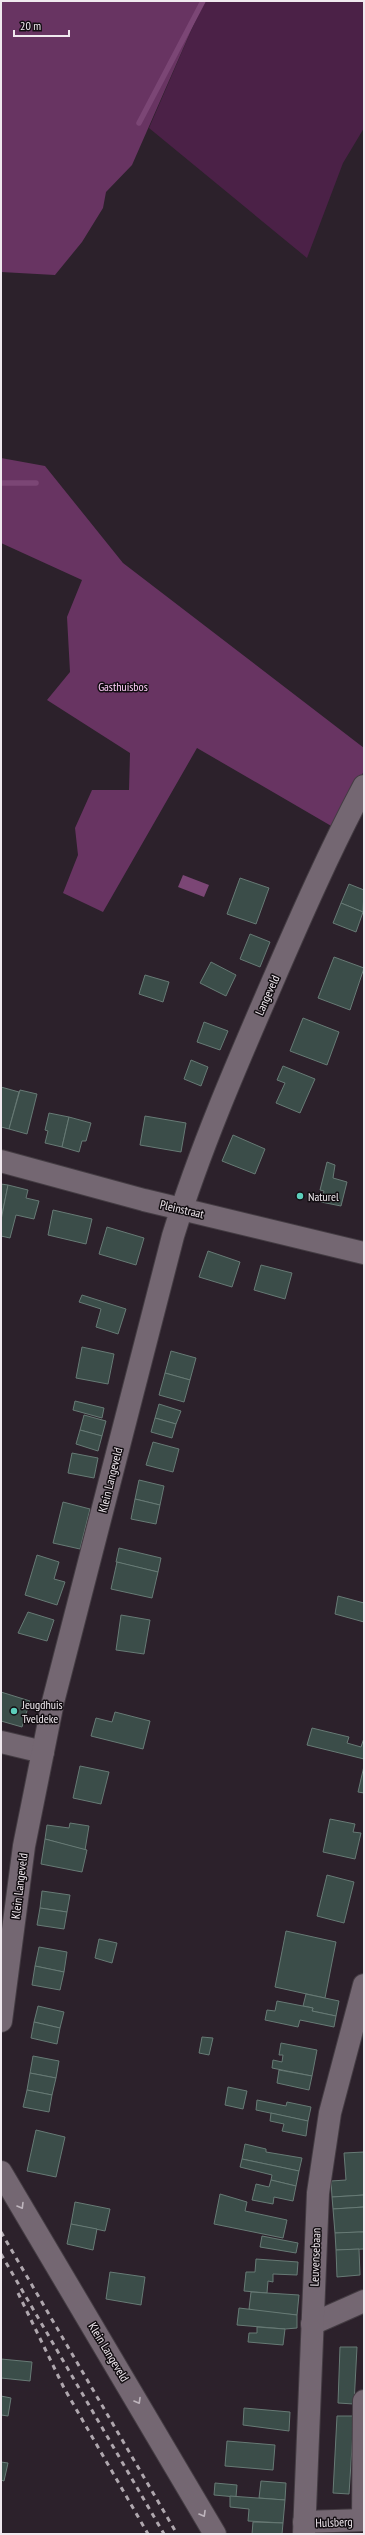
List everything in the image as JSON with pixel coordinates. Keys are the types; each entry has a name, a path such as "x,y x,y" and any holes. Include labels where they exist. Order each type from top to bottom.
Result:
{"street":[{"name":"Langeveld","path":"181,1209 190,1179 256,1019 332,846 364,786"},
{"name":"Pleinstraat","path":"1,1161 181,1209 364,1253"},
{"name":"Klein Langeveld","path":"1,2021 24,1846 53,1702 181,1209"},
{"path":"1,1742 43,1752"},
{"name":"Leuvensebaan","path":"304,2528 318,2194 330,2113 364,1985"},
{"name":"Klein Langeveld","path":"1,2172 215,2534"},
{"path":"312,2324 364,2301"},
{"path":"364,2401 364,2520"},
{"name":"Hulsberg","path":"304,2528 364,2520"}],"shaded area":[{"path":"204,1 364,1 364,128 343,163 307,258 149,128"},
{"path":"183,875 209,885 204,897 178,887"}],"green space":[{"path":"1,1 204,1 132,165 106,192 103,208 82,242 55,275 1,272"},
{"name":"Gasthuisbos","path":"1,458 45,466 123,563 364,748 364,771 333,827 197,748 103,912 63,893 78,855 75,828 92,790 129,790 130,753 47,700 70,672 67,617 82,580 1,543"}],"building":[{"path":"240,878 269,888 256,924 227,914"},
{"path":"349,884 364,890 363,912 341,903"},
{"path":"341,903 363,912 356,932 333,923"},
{"path":"250,934 270,942 260,967 240,959"},
{"path":"334,957 364,968 350,1010 318,998"},
{"path":"211,962 236,975 226,996 200,983"},
{"path":"145,975 169,982 163,1002 139,994"},
{"path":"303,1018 339,1032 327,1065 290,1051"},
{"path":"204,1022 228,1031 220,1050 197,1042"},
{"path":"191,1060 208,1067 201,1086 184,1079"},
{"path":"283,1066 315,1079 300,1113 276,1103 285,1083 277,1080"},
{"path":"1,1087 19,1092 9,1129 1,1127"},
{"path":"20,1090 37,1094 27,1134 9,1129"},
{"path":"49,1113 69,1117 62,1147 45,1143 48,1131 45,1130"},
{"path":"145,1116 186,1123 181,1152 140,1145"},
{"path":"69,1117 91,1123 86,1141 82,1141 79,1152 62,1147"},
{"path":"233,1135 265,1149 255,1174 222,1161"},
{"path":"327,1162 335,1165 333,1178 347,1182 341,1206 321,1202 324,1191 320,1190"},
{"path":"1,1184 8,1185 1,1220"},
{"path":"8,1185 28,1190 26,1198 39,1201 34,1219 16,1215 10,1238 1,1236 1,1220"},
{"path":"53,1210 92,1219 86,1244 48,1235"},
{"path":"107,1227 144,1238 136,1265 99,1254"},
{"path":"208,1251 240,1262 232,1287 199,1277"},
{"path":"261,1265 292,1273 285,1299 254,1290"},
{"path":"82,1295 126,1309 118,1334 96,1327 101,1309 79,1302"},
{"path":"82,1347 114,1354 108,1384 76,1378"},
{"path":"171,1351 196,1358 190,1380 165,1373"},
{"path":"165,1373 190,1380 184,1402 159,1395"},
{"path":"75,1401 104,1408 102,1418 73,1410"},
{"path":"159,1404 181,1411 176,1424 155,1418"},
{"path":"84,1415 106,1421 102,1436 80,1430"},
{"path":"155,1418 176,1424 172,1438 151,1432"},
{"path":"80,1430 102,1436 98,1451 76,1444"},
{"path":"153,1442 179,1449 173,1472 146,1465"},
{"path":"72,1453 98,1458 94,1478 68,1473"},
{"path":"139,1480 164,1486 160,1505 135,1499"},
{"path":"135,1499 160,1505 156,1524 131,1519"},
{"path":"63,1502 90,1509 80,1549 53,1543"},
{"path":"119,1548 161,1558 158,1572 116,1562"},
{"path":"37,1555 59,1562 54,1579 65,1582 57,1605 25,1595"},
{"path":"117,1562 158,1572 152,1598 111,1589"},
{"path":"338,1596 364,1603 364,1622 335,1614"},
{"path":"28,1612 54,1620 47,1641 18,1633"},
{"path":"121,1615 150,1620 144,1654 116,1650"},
{"name":"Jeugdhuis Tveldeke","path":"1,1692 30,1701 22,1727 1,1721"},
{"path":"115,1712 150,1721 143,1749 91,1736 96,1718 112,1722"},
{"path":"312,1728 349,1737 347,1743 361,1747 364,1738 364,1759 307,1745"},
{"path":"80,1766 109,1772 101,1804 73,1798"},
{"path":"364,1766 364,1793 358,1792"},
{"path":"330,1819 355,1824 353,1832 361,1833 355,1859 323,1852"},
{"path":"70,1823 89,1826 85,1850 45,1839 47,1825 69,1828"},
{"path":"45,1839 87,1850 82,1872 41,1864"},
{"path":"327,1875 354,1882 344,1923 317,1916"},
{"path":"42,1891 70,1895 67,1912 40,1908"},
{"path":"40,1908 67,1912 64,1929 37,1925"},
{"path":"286,1931 336,1942 325,1998 275,1987"},
{"path":"99,1939 117,1943 112,1963 95,1958"},
{"path":"39,1947 67,1952 64,1972 35,1966"},
{"path":"35,1966 64,1972 60,1990 32,1985"},
{"path":"306,1994 339,2001 336,2016 312,2011 313,2008 303,2006"},
{"path":"277,2001 313,2008 312,2011 336,2016 334,2027 300,2020 298,2027 265,2020 267,2010 275,2011"},
{"path":"38,2006 64,2012 60,2028 34,2022"},
{"path":"34,2022 60,2028 57,2044 31,2038"},
{"path":"202,2037 213,2038 209,2055 199,2053"},
{"path":"281,2043 317,2050 312,2076 272,2068 273,2060 282,2062 283,2055 279,2055"},
{"path":"33,2056 59,2061 56,2078 30,2073"},
{"path":"279,2070 312,2076 309,2090 277,2083"},
{"path":"30,2073 56,2078 52,2095 27,2090"},
{"path":"228,2087 247,2091 243,2109 225,2105"},
{"path":"27,2090 52,2095 49,2112 23,2107"},
{"path":"257,2100 286,2106 287,2102 311,2107 308,2121 256,2110"},
{"path":"271,2113 308,2121 306,2136 282,2131 284,2124 270,2121"},
{"path":"36,2130 65,2137 56,2177 27,2171"},
{"path":"245,2144 266,2149 266,2152 302,2158 299,2171 242,2159"},
{"path":"364,2152 364,2195 332,2197 331,2181 346,2180 344,2153"},
{"path":"242,2159 299,2171 296,2186 271,2180 272,2175 240,2167"},
{"path":"271,2180 296,2186 293,2201 274,2197 273,2204 252,2200 256,2184 269,2187"},
{"path":"220,2194 247,2202 245,2211 287,2220 283,2238 214,2224"},
{"path":"364,2195 364,2207 333,2209 332,2197"},
{"path":"75,2202 110,2209 105,2231 71,2224"},
{"path":"364,2207 364,2232 335,2233 333,2209"},
{"path":"71,2224 97,2229 93,2250 67,2244"},
{"path":"364,2232 364,2249 336,2250 335,2233"},
{"path":"262,2236 298,2243 296,2253 260,2247"},
{"path":"359,2249 360,2275 337,2277 336,2250"},
{"path":"256,2259 298,2262 297,2275 273,2274 273,2282 268,2281 267,2293 244,2291 246,2272 255,2272"},
{"path":"110,2272 145,2277 141,2305 106,2299"},
{"path":"251,2292 299,2295 297,2315 249,2309"},
{"path":"239,2308 297,2315 297,2328 285,2329 237,2325"},
{"path":"257,2327 285,2329 283,2345 248,2342 249,2333 257,2333"},
{"path":"340,2347 357,2347 354,2404 338,2403"},
{"path":"1,2359 32,2362 30,2381 1,2378"},
{"path":"1,2396 11,2398 8,2416 1,2415"},
{"path":"244,2408 290,2412 289,2431 243,2425"},
{"path":"337,2416 354,2416 349,2494 333,2493"},
{"path":"227,2441 275,2445 273,2470 225,2466"},
{"path":"1,2462 8,2463 4,2481 1,2480"},
{"path":"261,2481 286,2483 285,2500 259,2498"},
{"path":"215,2483 237,2485 236,2497 214,2495"},
{"path":"230,2496 285,2500 283,2523 248,2521 249,2509 230,2507"},
{"path":"253,2522 283,2523 282,2534 252,2534"}],"waterway":[{"path":"139,123 203,1"},
{"path":"1,483 36,483"}],"railway":[{"path":"1,2232 177,2534"},
{"path":"1,2254 164,2534"},
{"path":"18,2293 64,2388 148,2534"}],"place":[{"name":"Naturel","path":"300,1196"},
{"name":"Jeugdhuis Tveldeke","path":"14,1711"}]}
